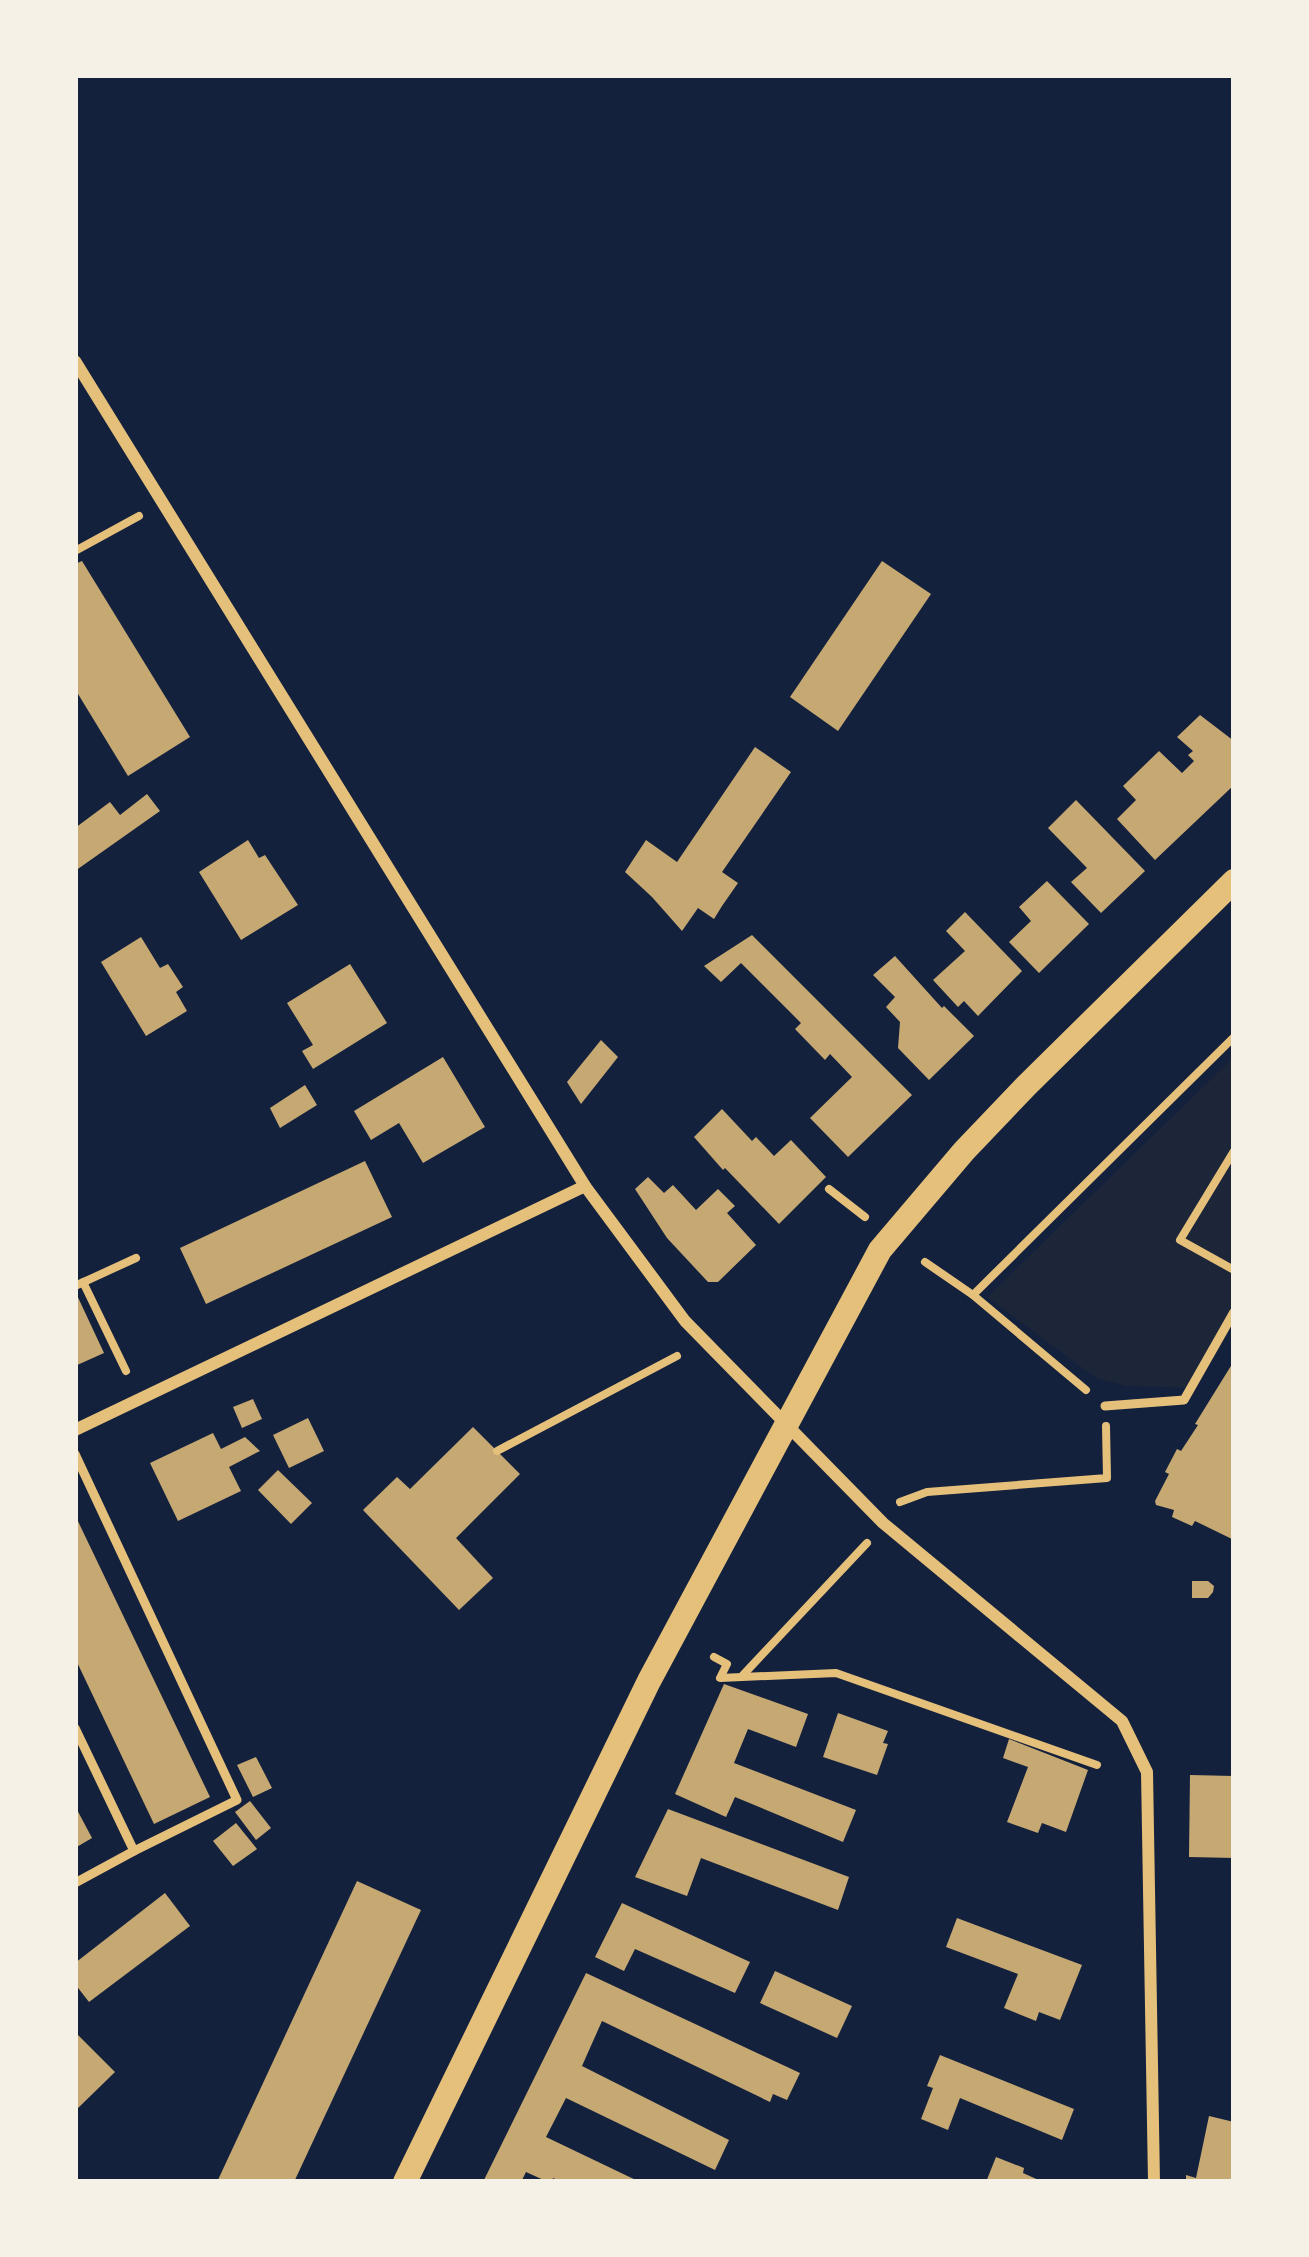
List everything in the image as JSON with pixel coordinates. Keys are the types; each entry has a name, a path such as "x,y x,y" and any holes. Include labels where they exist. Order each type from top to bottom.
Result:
{"main road":[{"path":"404,2182 649,1681 880,1250 1026,1085 1234,881"}],"street":[{"path":"75,361 585,1186 685,1321 883,1523 1122,1721 1147,1772 1154,2182"},
{"path":"75,1430 585,1186"}],"lane":[{"path":"1105,1406 1184,1400 1234,1312"},
{"path":"75,1454 237,1800 75,1883"},
{"path":"75,1728 134,1851"}],"path":[{"path":"75,551 139,516"},
{"path":"974,1295 1234,1037"},
{"path":"1234,1150 1180,1240 1234,1270"},
{"path":"829,1189 865,1216"},
{"path":"126,1371 79,1284 136,1258"},
{"path":"899,1502 927,1492 1107,1478 1105,1406 974,1295 925,1262"},
{"path":"497,1451 677,1356"},
{"path":"742,1676 867,1543"},
{"path":"714,1657 727,1664 720,1678 836,1673 1097,1765"}],"shaded area":[{"path":"1234,1057 1234,1312 1191,1388 1126,1386 1096,1378 987,1297"}],"building":[{"path":"82,561 190,737 128,776 75,689 75,564"},
{"path":"882,561 931,594 838,731 790,697"},
{"path":"1200,715 1234,741 1234,785 1155,860 1117,819 1136,800 1123,786 1159,751 1182,773 1194,761 1188,755 1193,751 1177,737"},
{"path":"755,747 791,772 722,872 738,883 714,919 698,908 682,931 625,872 646,840 677,862"},
{"path":"147,794 160,811 75,871 75,828 110,802 120,815"},
{"path":"1076,800 1145,871 1101,913 1071,882 1087,868 1048,828"},
{"path":"248,840 259,858 265,855 298,905 241,940 199,872"},
{"path":"1047,881 1089,924 1039,973 1009,942 1031,921 1019,907"},
{"path":"965,912 1022,971 978,1016 964,1001 958,1007 933,980 965,951 946,931"},
{"path":"752,935 912,1095 848,1157 810,1118 852,1077 830,1054 825,1060 795,1029 801,1023 741,963 721,982 704,966"},
{"path":"141,937 160,968 168,964 183,987 176,992 187,1011 146,1036 101,962"},
{"path":"895,956 974,1036 929,1080 898,1048 900,1022 886,1007 895,997 873,975"},
{"path":"350,964 387,1023 313,1069 302,1051 313,1045 287,1003"},
{"path":"601,1040 618,1057 581,1104 567,1082"},
{"path":"443,1057 485,1127 423,1163 399,1123 371,1140 354,1111"},
{"path":"305,1085 317,1105 280,1128 270,1108"},
{"path":"722,1109 752,1141 756,1137 774,1156 791,1140 826,1177 779,1224 694,1137"},
{"path":"365,1161 392,1217 206,1304 180,1248"},
{"path":"648,1177 664,1193 673,1185 696,1210 718,1189 735,1206 727,1213 756,1245 718,1282 708,1282 667,1238 635,1189"},
{"path":"75,1291 104,1353 75,1366"},
{"path":"1234,1361 1234,1540 1195,1521 1192,1526 1172,1517 1174,1510 1155,1501 1177,1449 1181,1451 1198,1425"},
{"path":"253,1399 262,1419 242,1428 233,1407"},
{"path":"308,1418 324,1451 289,1468 273,1435"},
{"path":"473,1427 520,1474 456,1538 493,1578 459,1610 363,1510 397,1477 410,1489"},
{"path":"213,1433 221,1449 245,1437 260,1451 229,1467 241,1491 178,1521 150,1463"},
{"path":"278,1470 312,1503 291,1524 258,1490"},
{"path":"75,1515 210,1797 154,1824 75,1658"},
{"path":"1192,1581 1208,1581 1213,1592 1208,1598 1192,1598"},
{"path":"724,1684 808,1714 796,1747 748,1729 734,1763 856,1810 843,1842 735,1797 726,1817 675,1794"},
{"path":"838,1713 888,1731 877,1775 823,1757"},
{"path":"1009,1739 1088,1770 1066,1832 1042,1823 1038,1833 1007,1822 1028,1767 1003,1758"},
{"path":"256,1757 272,1788 253,1797 237,1765"},
{"path":"1190,1775 1234,1776 1234,1858 1189,1857"},
{"path":"250,1801 271,1828 256,1840 235,1812"},
{"path":"75,1806 92,1838 75,1848"},
{"path":"668,1809 849,1877 838,1910 701,1858 687,1896 635,1877"},
{"path":"236,1823 257,1849 233,1866 213,1841"},
{"path":"357,1881 421,1910 294,2182 217,2182"},
{"path":"165,1893 190,1926 89,2002 75,1984 75,1963"},
{"path":"622,1903 750,1962 735,1993 635,1949 624,1971 595,1957"},
{"path":"957,1918 1082,1965 1060,2020 1039,2012 1036,2021 1004,2008 1018,1974 946,1947"},
{"path":"775,1971 852,2006 837,2038 760,2003"},
{"path":"586,1973 800,2073 787,2100 773,2094 770,2102 602,2021 582,2066 729,2140 715,2170 566,2098 546,2137 640,2182 561,2182 553,2178 548,2182 526,2172 521,2182 483,2182"},
{"path":"75,2032 115,2072 75,2111"},
{"path":"940,2055 1074,2109 1062,2140 960,2098 948,2130 921,2119 933,2088 927,2086"},
{"path":"1209,2116 1234,2122 1234,2182 1186,2182 1186,2175 1196,2178"},
{"path":"996,2157 1024,2168 1023,2173 1043,2182 986,2182"}]}
